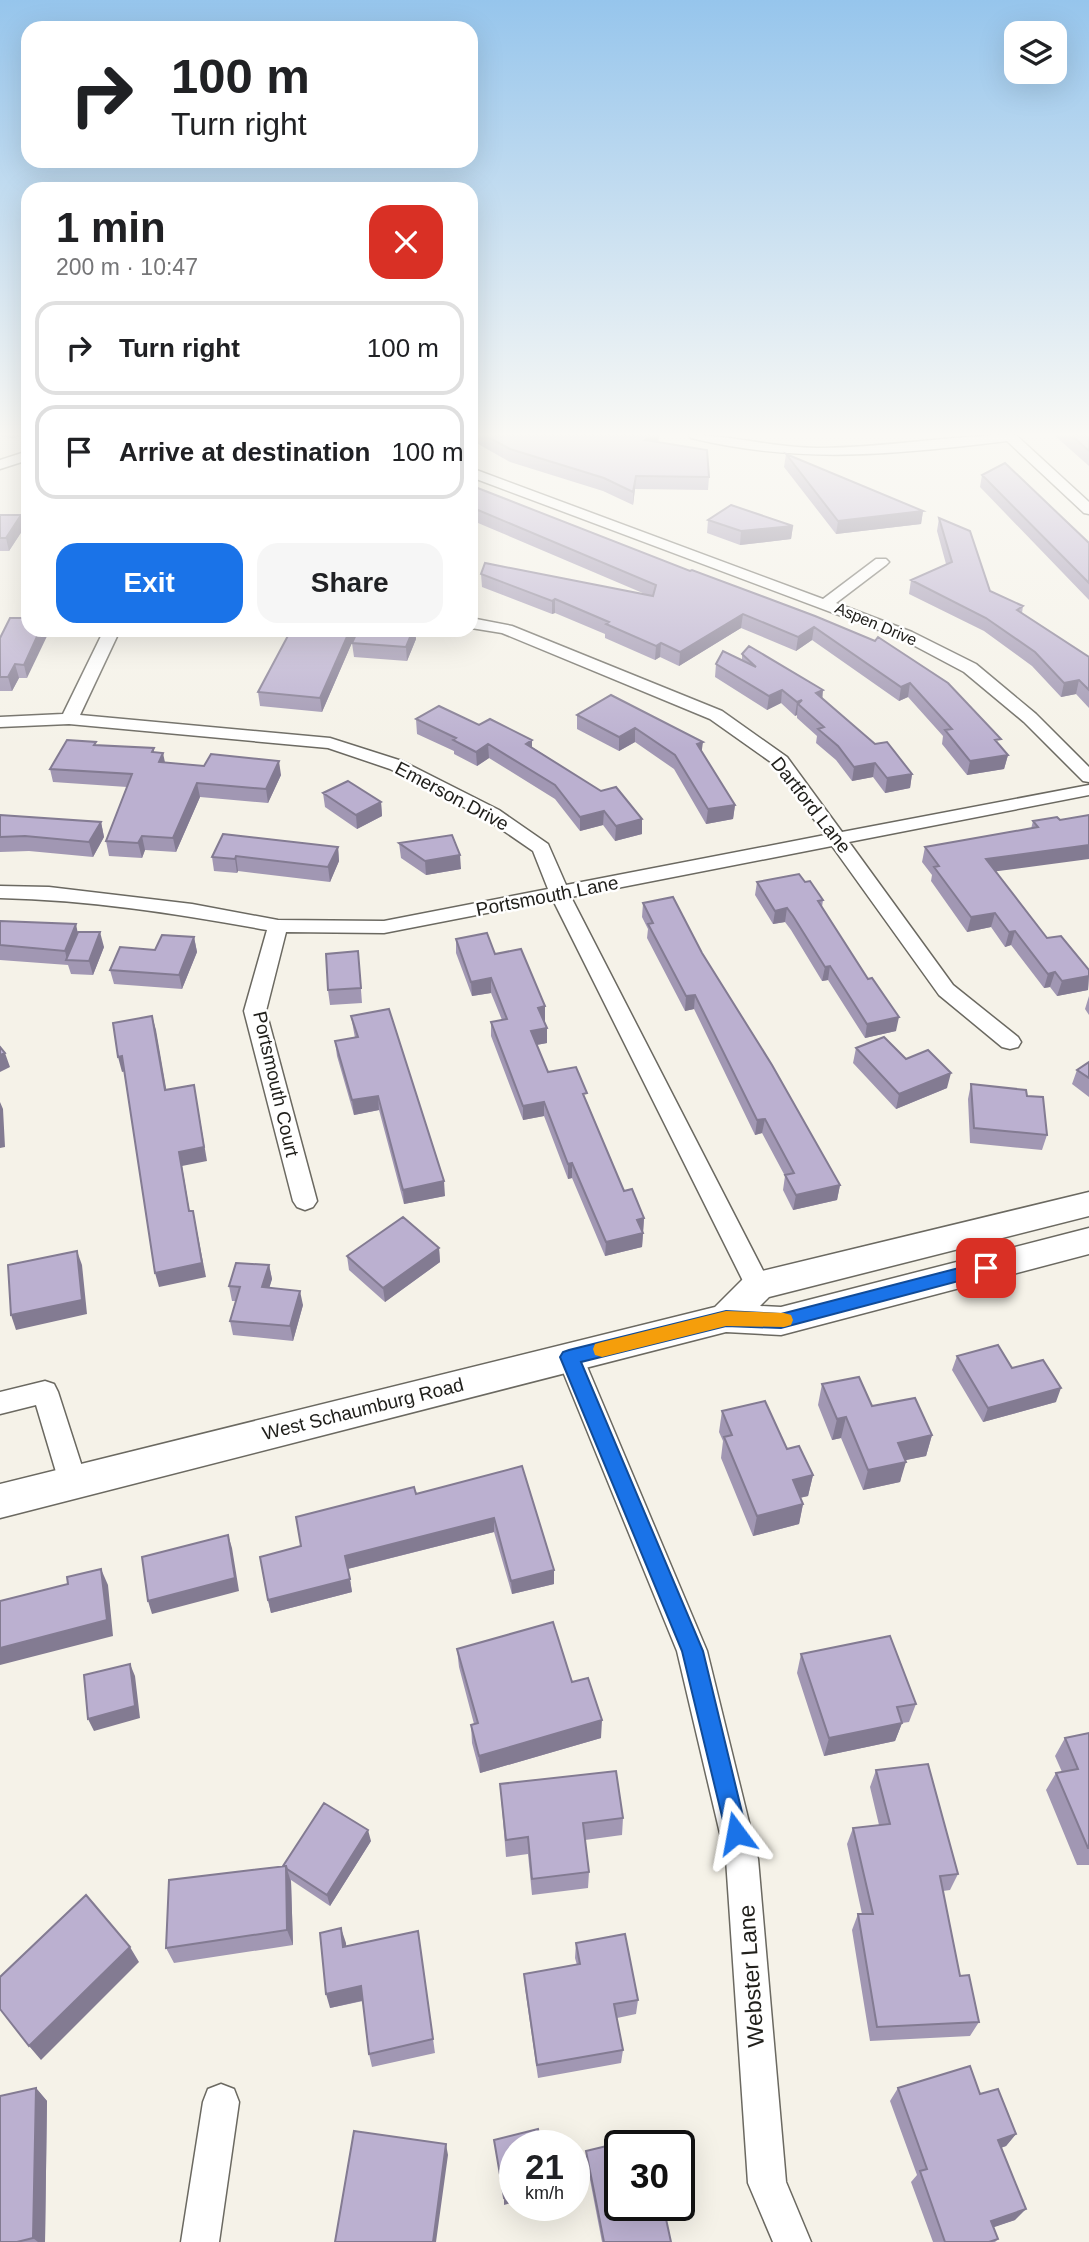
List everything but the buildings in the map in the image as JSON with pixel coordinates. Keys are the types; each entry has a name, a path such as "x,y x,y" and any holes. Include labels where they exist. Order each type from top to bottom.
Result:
{"main road":[{"path":"726,1318 758,1286 1089,1204"},
{"name":"West Schaumburg Road","path":"0,1501 726,1318 781,1321 1089,1241"}],"street":[{"name":"Aspen Drive","path":"655,540 906,635 970,668 1030,718 1089,777"},
{"path":"827,603 881,562"},
{"name":"Dartford Lane","path":"478,623 506,629 716,715 782,761 946,990 1010,1042"},
{"path":"69,719 109,637"},
{"name":"Emerson Drive","path":"0,722 69,719 330,743 396,765 492,814 541,848 560,894 758,1286"},
{"name":"Portsmouth Lane","path":"0,892 49,893 192,910 278,926 384,926 1089,790"},
{"name":"Portsmouth Court","path":"278,926 255,1011 305,1202"},
{"name":"Webster Lane","path":"569,1357 692,1651 742,1858 767,2183 792,2242"},
{"path":"0,1403 45,1392 73,1482"},
{"path":"200,2242 221,2102"}],"slow traffic":[{"path":"602,1349 726,1318 784,1320"}],"route":[{"path":"736,1833 692,1651 569,1357 726,1318 781,1321 986,1268"}]}
